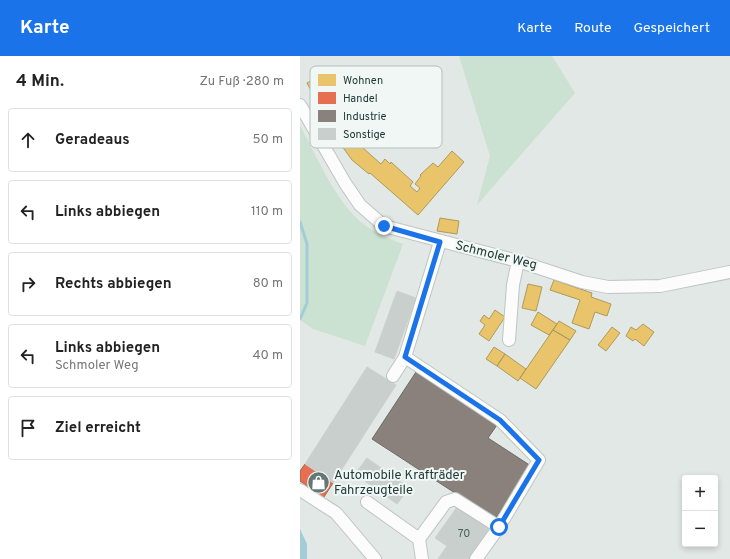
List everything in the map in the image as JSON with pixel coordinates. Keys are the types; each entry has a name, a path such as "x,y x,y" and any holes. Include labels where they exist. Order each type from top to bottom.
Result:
{"street":[{"name":"Schmoler Weg","path":"300,105 310,122"},
{"name":"Schmoler Weg","path":"325,148 345,183 360,205 384,226 440,242 518,261 582,282 608,287 660,286 730,272"},
{"path":"393,376 405,357 440,242"},
{"path":"509,340 513,285 518,261"},
{"path":"405,357 500,420 539,460 499,527 476,559"},
{"path":"300,490 336,513 375,559"},
{"path":"422,559 419,539 446,502 455,499 499,527"},
{"path":"367,502 419,539"}],"green space":[{"path":"459,56 552,56 575,93 477,205 490,156"},
{"path":"300,126 310,148 311,148 327,178 352,213 372,230 403,244 365,346 313,329 300,320"}],"water":[{"path":"300,529 307,544 307,559 300,559"}],"building: Wohnen":[{"path":"310,81 310,89 307,83"},
{"path":"343,148 363,148 381,164 385,159 390,164 391,162 413,182 410,186 417,192 420,188 415,184 421,176 420,175 433,163 438,167 452,151 464,162 418,215 370,173 369,174 352,160"},
{"path":"440,218 459,221 457,234 437,231"},
{"path":"554,280 592,293 591,297 611,304 607,316 595,312 589,329 572,323 580,300 550,290"},
{"path":"528,284 542,287 536,311 522,308"},
{"path":"495,310 505,317 489,341 479,334 485,325 480,321 484,315 489,319"},
{"path":"538,312 557,324 549,335 531,325"},
{"path":"559,321 576,331 570,340 553,330"},
{"path":"643,324 654,332 644,346 635,339 633,341 626,336 631,327 636,330"},
{"path":"612,327 620,333 606,351 598,345"},
{"path":"553,330 570,340 536,389 520,378"},
{"path":"494,347 505,354 497,366 486,359"},
{"path":"505,354 526,369 518,381 497,366"}],"building: Handel":[{"path":"305,464 333,483 322,500 304,489 306,485 300,481 300,471"}],"building: Industrie":[{"path":"416,372 497,425 488,438 531,466 495,519 372,439"}],"building: Sonstige":[{"path":"397,291 416,298 394,359 375,352"},
{"path":"367,367 396,385 333,483 305,464"},
{"path":"367,458 409,488 397,504 355,474"},
{"path":"457,507 493,530 473,559 438,559 447,546 435,538"}],"waterway":[{"path":"300,222 307,244 307,303 300,319"}],"place":[{"name":"Automobile Krafträder Fahrzeugteile","path":"318,483"}],"route":[{"path":"384,226 440,242 416,326 405,357 500,420 539,460 499,527"}]}
